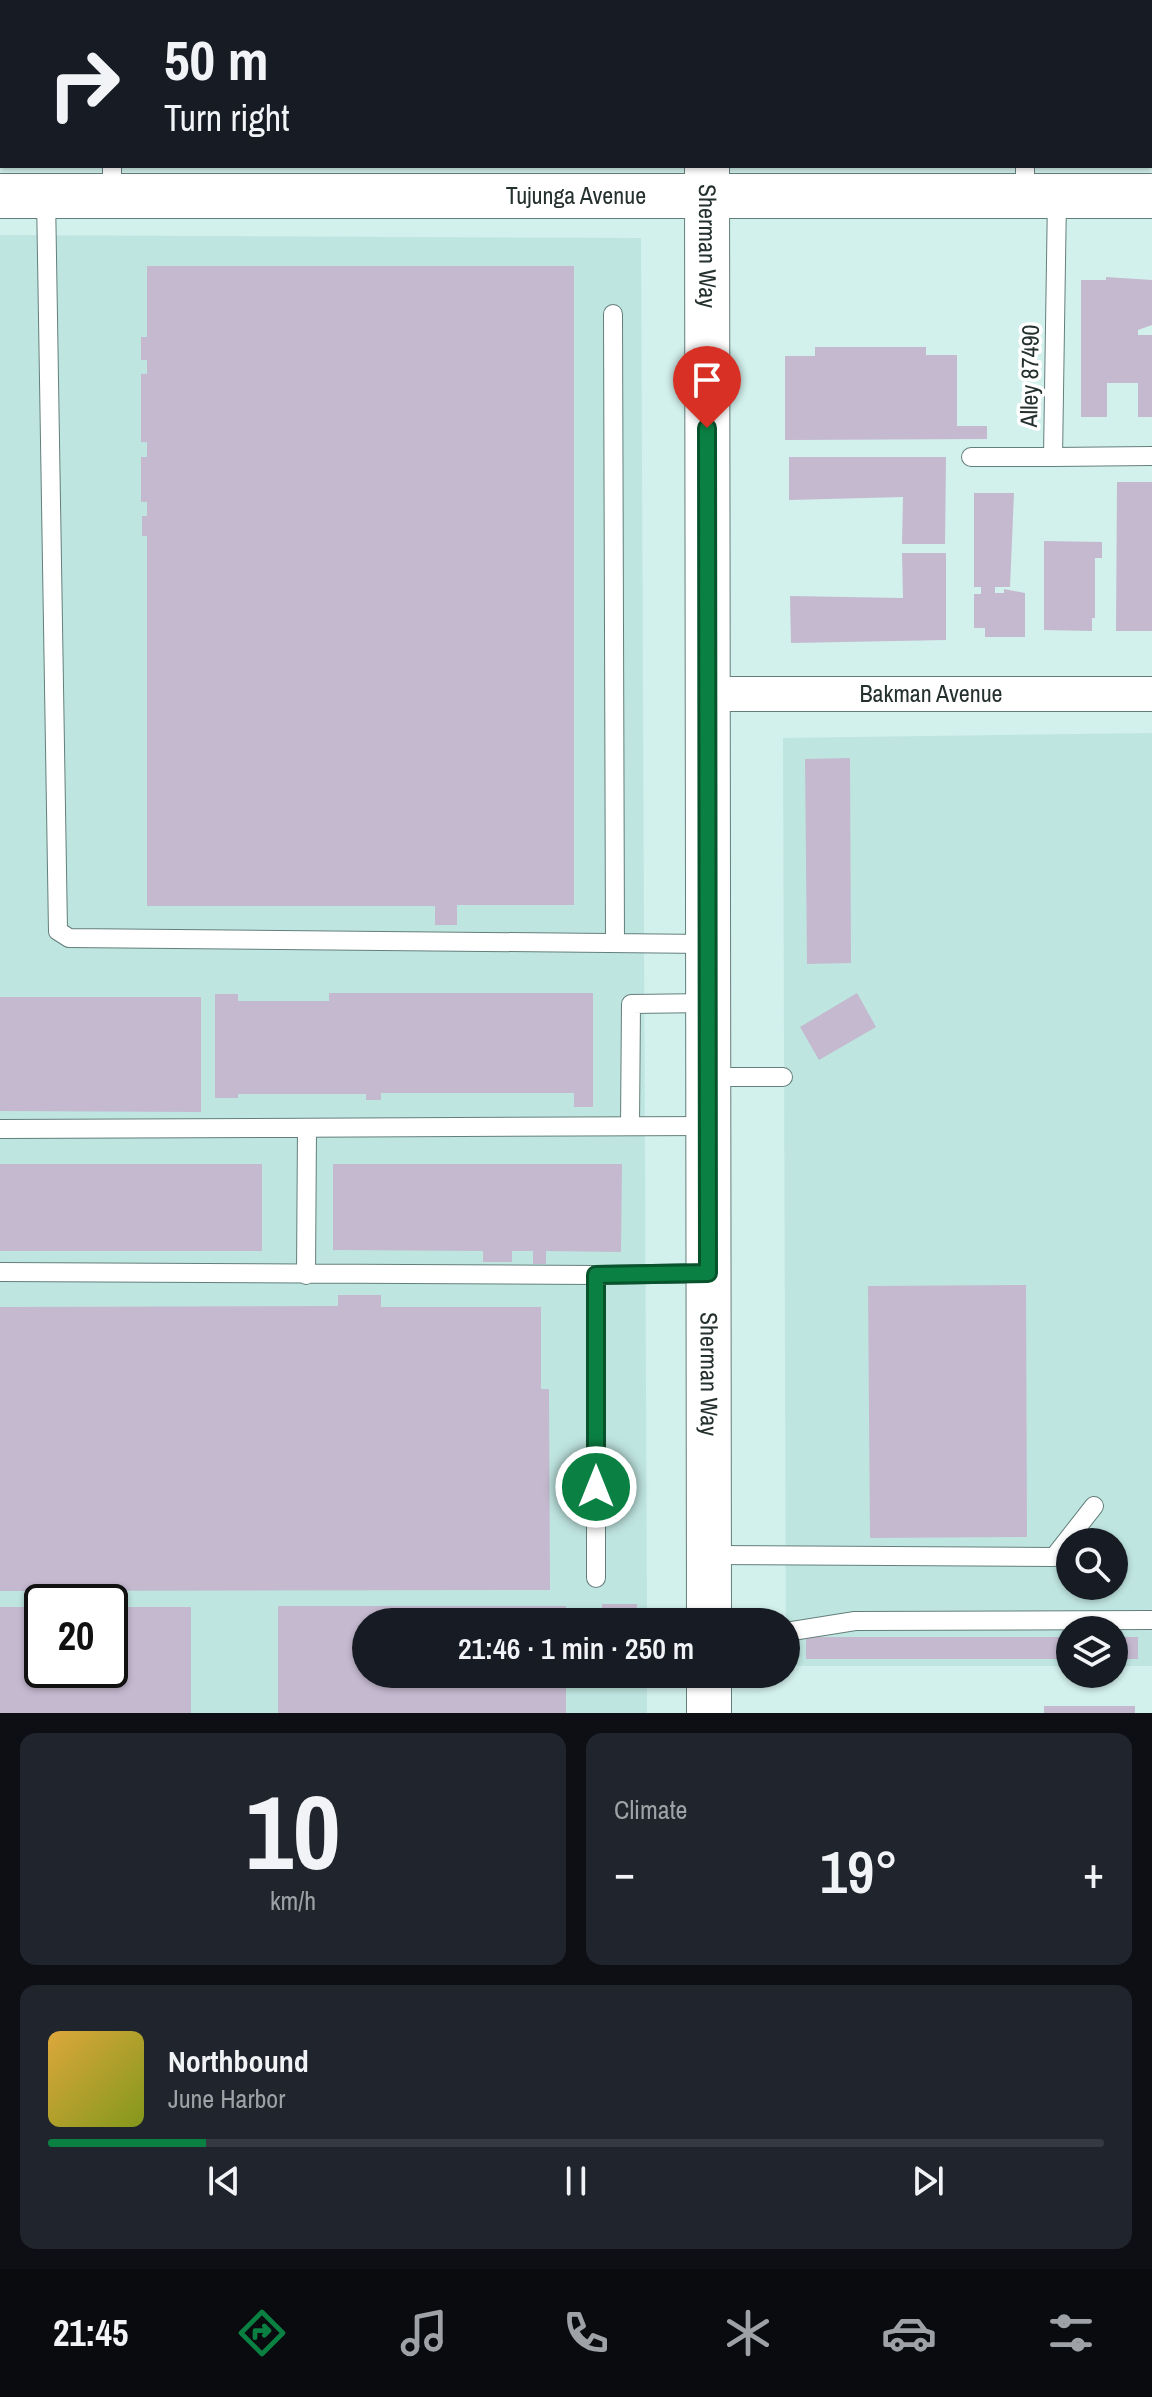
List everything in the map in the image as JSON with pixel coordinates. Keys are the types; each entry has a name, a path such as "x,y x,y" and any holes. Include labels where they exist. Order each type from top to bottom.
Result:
{"main road":[{"name":"Tujunga Avenue","path":"0,196 46,196 112,181 1036,186 1152,196"},
{"name":"Sherman Way","path":"707,182 709,1608"},
{"path":"709,1688 709,1713"}],"street":[{"name":"Bakman Avenue","path":"709,694 1152,694"}],"lane":[{"name":"Alley 87490","path":"1036,186 1053,457 1152,456"},
{"path":"46,196 58,931 69,938 708,944"},
{"path":"613,314 615,943"},
{"path":"971,457 1053,457"},
{"path":"630,1126 631,1004 709,1003"},
{"path":"709,1077 783,1077"},
{"path":"0,1129 708,1126"},
{"path":"306,1275 307,1128"},
{"path":"0,1272 306,1275 708,1273"},
{"path":"596,1275 596,1578"},
{"path":"708,1555 1054,1557 1094,1506"},
{"path":"800,1630 855,1621 1152,1620"}],"shaded area":[{"path":"0,235 641,238 647,1608 352,1608 352,1688 647,1688 647,1713 0,1713"},
{"path":"1152,733 1152,1666 1128,1666 1128,1616 1056,1616 1056,1666 800,1666 800,1608 786,1608 783,738"}],"building":[{"path":"147,266 574,266 574,905 457,905 457,925 435,925 435,906 147,906 147,536 142,536 142,516 147,516 147,502 141,502 141,457 147,457 147,442 141,442 141,374 147,374 147,360 141,360 141,337 147,337"},
{"path":"1106,277 1152,280 1152,325 1138,330 1138,335 1152,335 1152,417 1138,417 1138,383 1107,383 1107,417 1081,417 1081,280 1106,280"},
{"path":"815,347 926,347 926,355 957,355 957,426 987,426 987,439 785,440 785,356 815,356"},
{"path":"789,457 946,457 945,544 902,544 903,497 789,500"},
{"path":"1117,482 1152,482 1152,631 1116,631"},
{"path":"974,493 1014,493 1010,587 995,587 995,593 1004,593 1004,589 1025,593 1025,637 985,637 985,628 974,628 974,594 981,594 981,587 974,587"},
{"path":"1044,541 1102,542 1102,558 1095,558 1095,618 1092,618 1092,631 1044,630"},
{"path":"902,553 946,553 946,640 791,643 790,596 903,598"},
{"path":"850,758 851,963 807,964 805,759"},
{"path":"329,993 593,993 593,1107 574,1107 574,1093 381,1093 381,1100 366,1100 366,1094 238,1094 238,1098 215,1098 215,994 238,994 238,1001 329,1001"},
{"path":"857,993 876,1027 819,1060 800,1027"},
{"path":"0,997 201,997 201,1112 0,1111"},
{"path":"0,1164 262,1164 262,1251 0,1251"},
{"path":"333,1164 622,1164 621,1252 546,1251 546,1264 533,1264 533,1251 512,1251 512,1262 483,1262 483,1251 333,1250"},
{"path":"1026,1285 1027,1537 870,1538 868,1286"},
{"path":"338,1295 381,1295 381,1307 541,1307 541,1389 549,1389 550,1590 128,1591 128,1584 24,1584 24,1591 0,1591 0,1307 338,1306"},
{"path":"602,1604 637,1604 637,1608 602,1608"},
{"path":"278,1606 566,1606 352,1608 352,1688 566,1688 566,1713 278,1713"},
{"path":"0,1607 24,1607 24,1688 128,1688 128,1607 191,1607 191,1713 0,1713"},
{"path":"806,1637 1056,1637 1056,1659 806,1659"},
{"path":"1128,1637 1138,1637 1138,1659 1128,1659"},
{"path":"1044,1706 1135,1706 1135,1713 1044,1713"}],"route":[{"path":"596,1487 596,1275 708,1273 707,428"}]}
